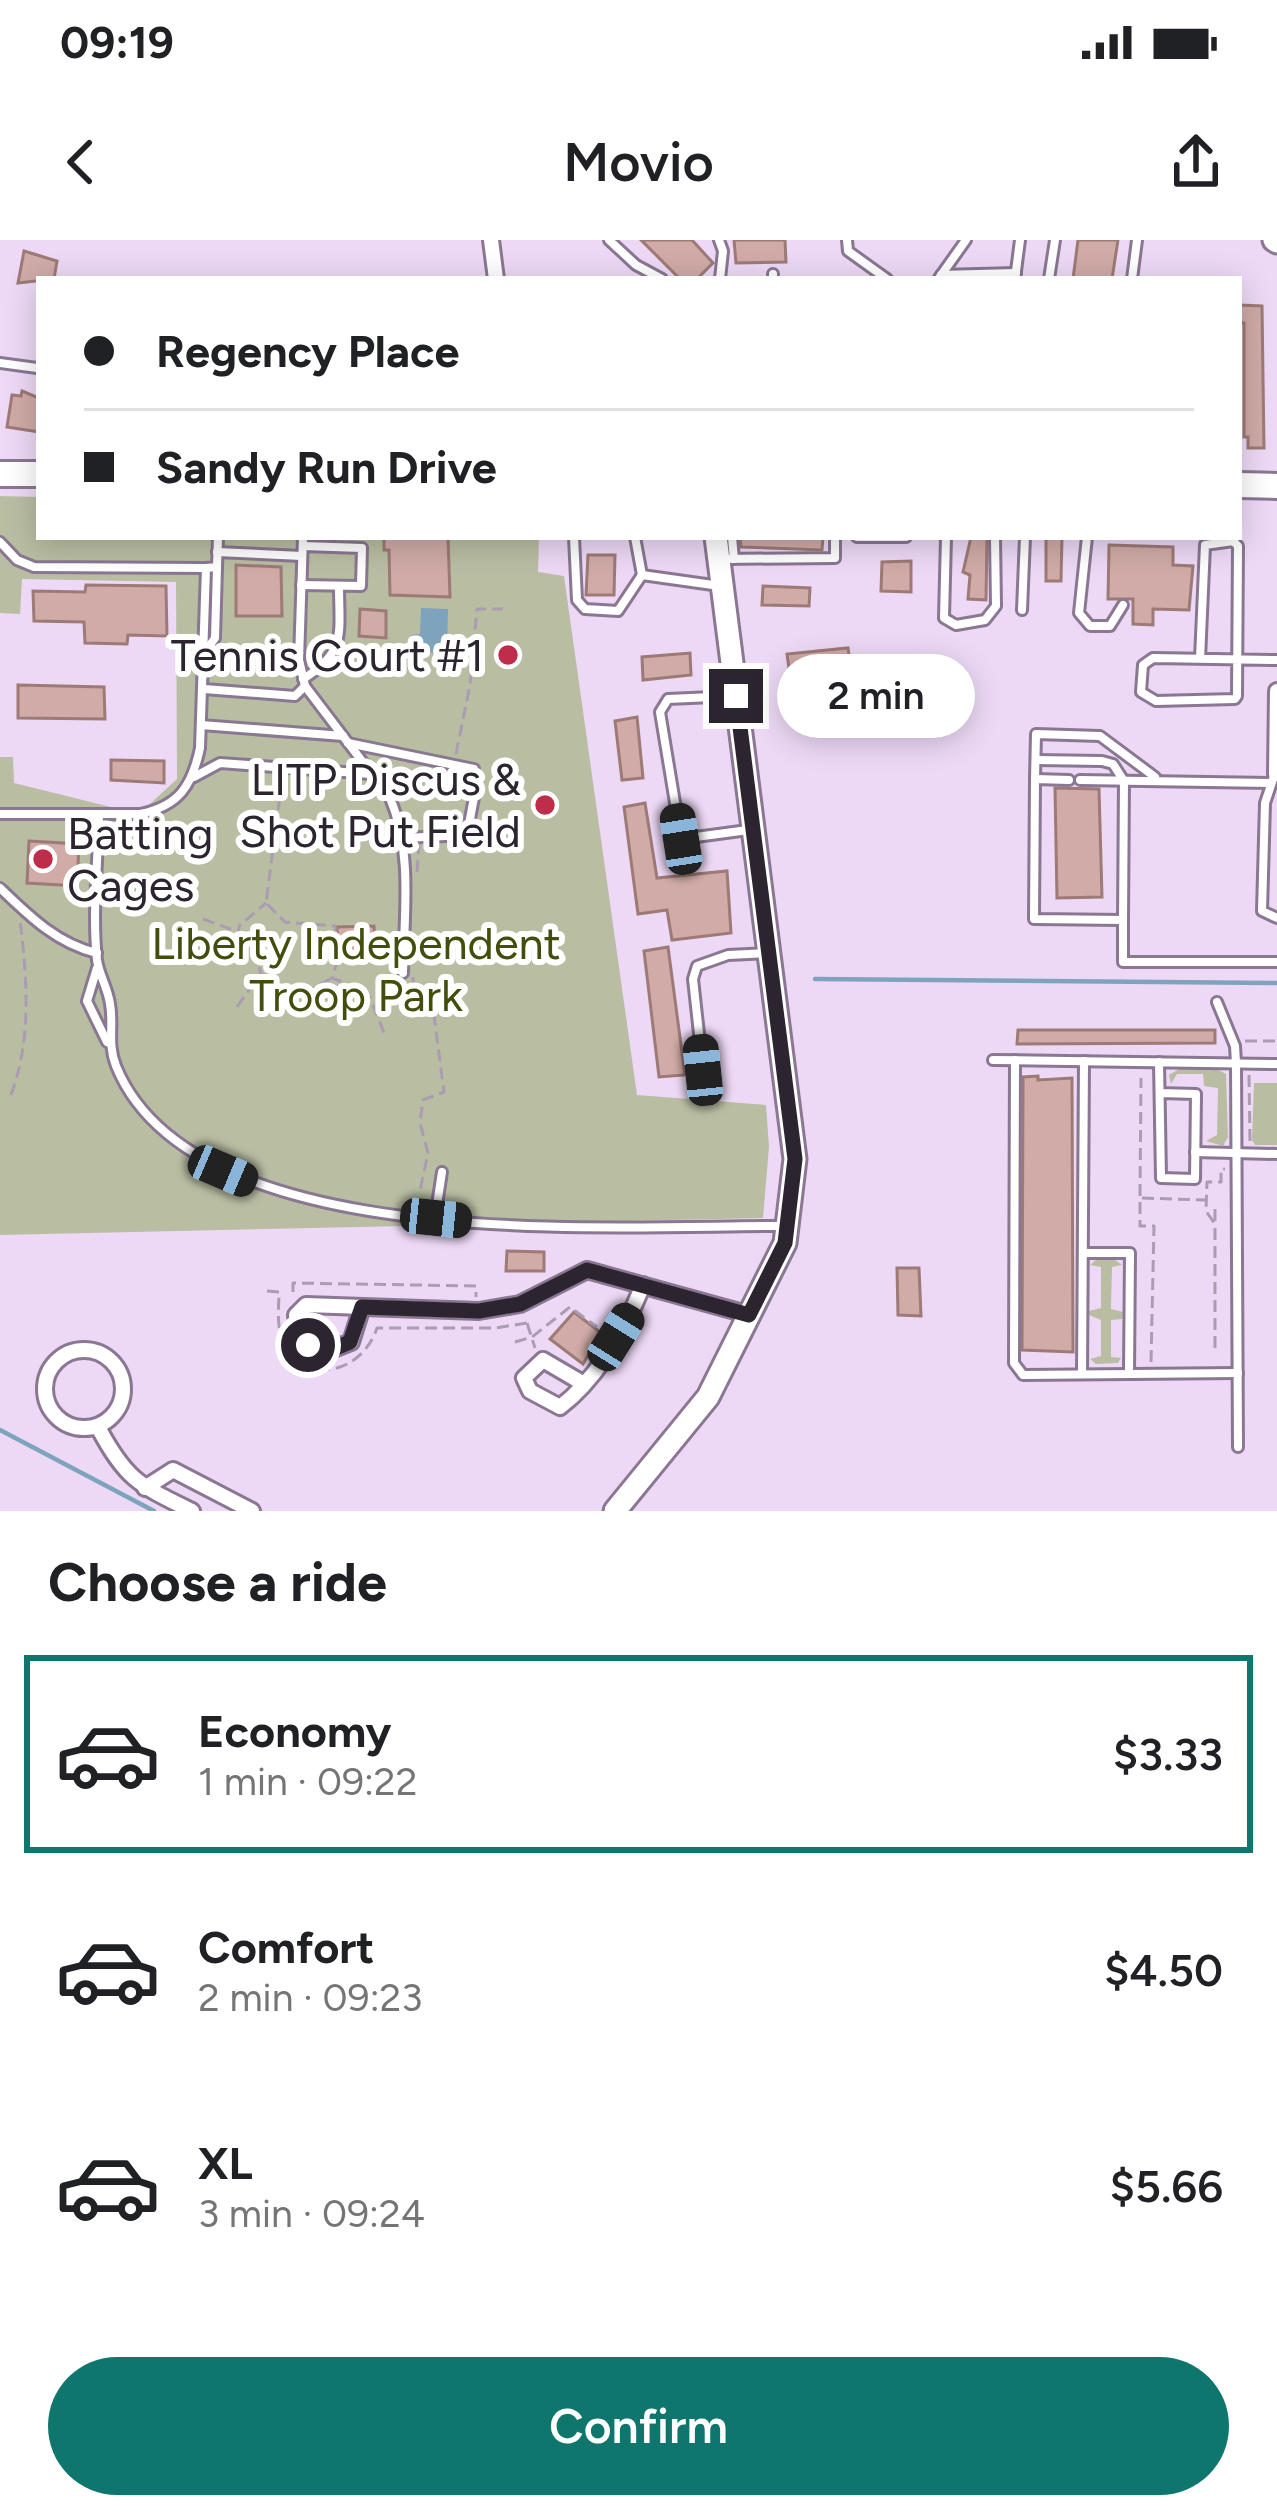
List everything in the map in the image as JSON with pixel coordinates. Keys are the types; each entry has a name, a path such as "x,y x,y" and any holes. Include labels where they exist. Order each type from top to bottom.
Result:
{"highway":[{"path":"0,474 36,474"},
{"path":"1242,485 1277,486"}],"street":[{"path":"491,240 496,276"},
{"path":"615,1511 708,1397 785,1243 789,1226 795,1159 722,586 722,552"},
{"path":"1275,777 1277,691"},
{"path":"362,1307 350,1342 326,1352 308,1345 298,1330 296,1315 306,1305 477,1311 520,1304 587,1270 749,1315"},
{"path":"584,1384 632,1313 643,1286"},
{"path":"86,1349 101,1353 123,1378 124,1396 118,1411 98,1427 83,1429 62,1423 45,1398 48,1372 67,1353 86,1349"},
{"path":"98,1427 119,1468 145,1488 192,1511"},
{"path":"145,1488 173,1470 252,1511"}],"lane":[{"path":"609,240 636,266 656,276"},
{"path":"719,240 720,276"},
{"path":"847,240 848,251 882,276"},
{"path":"940,276 967,240"},
{"path":"1015,276 1020,240"},
{"path":"1049,276 1055,240"},
{"path":"1132,276 1137,240"},
{"path":"0,363 36,368"},
{"path":"0,814 158,811 183,794 194,777 204,653 215,638 211,568 218,540"},
{"path":"574,540 577,600 585,609 618,611 642,575 636,540"},
{"path":"722,552 836,558 835,540"},
{"path":"946,540 944,618 956,625 986,620 996,606 995,540"},
{"path":"1022,610 1025,540"},
{"path":"1087,540 1079,613 1090,626 1110,626 1123,605"},
{"path":"1200,659 1204,549 1209,541 1238,546 1236,659 1237,696 1231,701 1143,697 1145,661 1200,659 1236,659 1277,660"},
{"path":"0,542 17,560 34,567 211,568"},
{"path":"217,552 303,546 362,548 362,586 301,585"},
{"path":"303,546 299,660 304,682 390,798 403,838 408,972"},
{"path":"642,575 722,586"},
{"path":"204,689 295,696 336,652 339,586"},
{"path":"736,696 668,699 660,712 681,839 753,829"},
{"path":"201,725 346,739 474,769 466,835 403,838"},
{"path":"1123,920 1034,919 1036,734 1082,734 1111,741 1156,778"},
{"path":"1036,760 1102,761 1112,764 1124,781 1123,962 1277,962"},
{"path":"194,777 220,763 372,775"},
{"path":"1035,779 1275,777 1264,802 1262,911 1277,918"},
{"path":"99,814 97,952 110,997 109,1045"},
{"path":"0,888 39,926 81,949 97,952"},
{"path":"703,1070 693,979 697,966 728,955 769,953"},
{"path":"98,967 87,1001 118,1072 147,1111 202,1159 292,1195 519,1227 789,1226"},
{"path":"1217,1002 1235,1046 1236,1063 1238,1447"},
{"path":"993,1060 1277,1064"},
{"path":"1015,1060 1014,1363 1023,1375 1238,1373"},
{"path":"1082,1374 1084,1061"},
{"path":"1159,1062 1161,1178 1195,1179 1196,1094 1160,1093"},
{"path":"1196,1152 1277,1154"},
{"path":"436,1218 442,1172"},
{"path":"1083,1252 1130,1253 1129,1373"}],"path":[{"path":"454,761 470,685 477,609 503,609"},
{"path":"266,904 285,922 335,926 337,962 332,978 292,1000 261,973 252,947 236,938 266,904 283,766"},
{"path":"414,890 420,838"},
{"path":"11,1095 26,1055 26,972 18,905"},
{"path":"203,919 238,931"},
{"path":"408,972 413,991 431,992 444,1093 423,1100 420,1123 428,1153 420,1192"},
{"path":"237,1007 261,973"},
{"path":"332,978 367,991 385,1035"},
{"path":"1249,1054 1247,1041 1277,1042"},
{"path":"1249,1075 1250,1143"},
{"path":"1141,1078 1140,1226 1154,1226 1150,1373"},
{"path":"1215,1224 1206,1211 1207,1181 1221,1182 1221,1168 1227,1168"},
{"path":"1140,1198 1206,1200"},
{"path":"1215,1209 1215,1348"},
{"path":"292,1304 293,1283 476,1286 477,1311"},
{"path":"267,1291 292,1292"},
{"path":"279,1292 284,1342 302,1362 320,1369 356,1361 377,1328 495,1328 526,1323 537,1354 543,1352"},
{"path":"515,1342 532,1337 571,1307 597,1328"}],"green space":[{"name":"Liberty Independent Troop Park","path":"0,496 36,497 36,540 539,540 538,572 564,576 637,1095 766,1105 769,1147 763,1218 0,1235 0,757 13,757 14,783 139,814 177,779 176,582 22,579 20,614 0,613"},
{"path":"1179,1069 1217,1069 1226,1074 1228,1137 1223,1146 1206,1141 1217,1135 1218,1088 1204,1086 1203,1074 1177,1074 1171,1084 1169,1075"},
{"path":"1254,1083 1277,1083 1277,1145 1255,1145 1252,1140"},
{"path":"1096,1260 1122,1265 1112,1267 1111,1309 1123,1312 1122,1319 1111,1320 1111,1357 1121,1358 1118,1363 1096,1364 1090,1359 1101,1356 1101,1320 1089,1315 1101,1308 1101,1267 1090,1265"}],"water":[{"path":"421,608 448,609 447,654 410,651 411,635 420,634"}],"building":[{"path":"641,240 692,240 713,263 700,276 677,276"},
{"path":"734,240 785,240 786,262 736,263"},
{"path":"1078,240 1118,240 1112,276 1073,276"},
{"path":"24,251 57,261 54,276 18,283"},
{"path":"1242,305 1262,306 1264,448 1248,448 1248,437 1244,437"},
{"path":"22,391 36,397 36,432 7,427 12,395 21,396"},
{"path":"384,540 448,540 450,597 390,595 389,550 384,550"},
{"path":"740,540 823,540 822,550 741,547"},
{"path":"970,540 987,540 986,600 968,599 970,575 963,572"},
{"path":"1046,540 1062,540 1061,581 1046,581"},
{"path":"1109,545 1173,547 1173,565 1193,566 1189,610 1153,609 1153,625 1133,624 1133,599 1108,599"},
{"path":"588,555 615,555 614,595 586,595"},
{"path":"911,561 911,592 881,591 882,562"},
{"path":"236,565 281,567 282,616 236,616"},
{"path":"86,585 166,586 167,636 128,635 127,644 85,643 84,622 34,621 33,591 85,592"},
{"path":"763,586 810,588 809,606 762,605"},
{"path":"360,609 386,611 386,638 359,636"},
{"path":"848,648 860,727 844,730 842,720 797,726 787,654"},
{"path":"690,653 691,675 643,680 642,657"},
{"path":"18,685 104,687 105,719 18,718"},
{"path":"637,717 643,778 622,780 615,721"},
{"path":"111,760 164,761 164,783 111,780"},
{"path":"1055,788 1099,789 1102,897 1057,898"},
{"path":"645,803 657,878 727,871 731,933 672,940 667,910 638,914 624,807"},
{"path":"29,841 79,844 77,886 27,883"},
{"path":"374,926 375,954 338,956 337,927"},
{"path":"668,947 685,1075 659,1077 644,951"},
{"path":"1018,1030 1215,1030 1215,1043 1017,1044"},
{"path":"1038,1076 1038,1080 1072,1078 1073,1352 1022,1350 1023,1077"},
{"path":"507,1251 544,1252 544,1271 506,1271"},
{"path":"897,1268 919,1268 921,1316 898,1315"},
{"path":"574,1312 601,1333 583,1364 550,1339"}],"waterway":[{"path":"815,979 1277,983"},
{"path":"0,1430 154,1511"}],"place":[{"name":"Tennis Court #1","path":"508,655"},
{"name":"LITP Discus & Shot Put Field","path":"545,805"},
{"name":"Batting Cages","path":"43,859"}],"route":[{"path":"308,1345 326,1352 350,1342 362,1307 479,1311 520,1304 587,1270 749,1315 785,1243 795,1159 736,696"}]}
